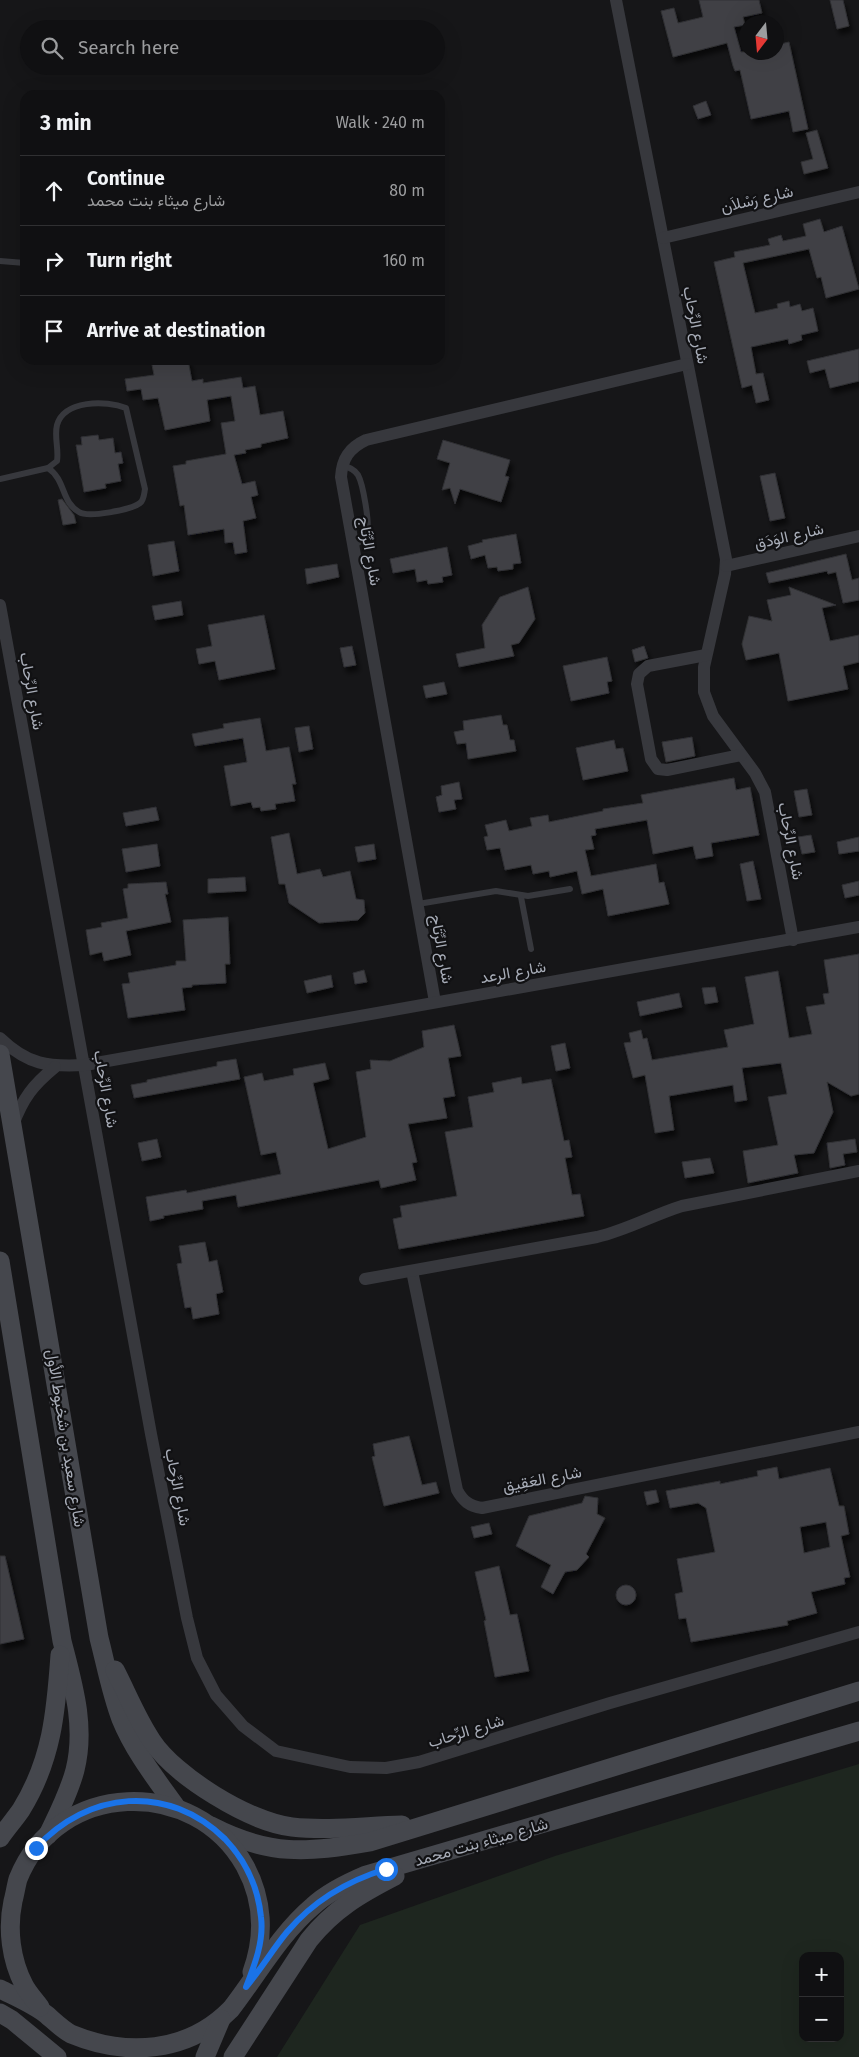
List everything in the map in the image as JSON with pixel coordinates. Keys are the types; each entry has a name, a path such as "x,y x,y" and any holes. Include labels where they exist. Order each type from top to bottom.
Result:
{"main road":[{"name":"شارع سعيد بن شخبوط الأول","path":"0,1054 99,1638 122,1720 136,1748 176,1807"},
{"path":"0,1261 62,1641 77,1699 80,1723 79,1747 72,1778 48,1835 26,1864 18,1880 10,1915 12,1952 24,1986 46,2015"},
{"path":"99,1638 152,1741 165,1758 181,1771 231,1804 267,1821 289,1827 308,1829 430,1824"},
{"path":"0,1838 21,1810 38,1777 50,1743 54,1726 62,1641"},
{"name":"شارع ميثاء بنت محمد","path":"211,1826 237,1839 278,1850 341,1847 370,1842 859,1691"},
{"name":"شارع ميثاء بنت محمد","path":"0,1989 46,2015 71,2034 99,2047 132,2052 148,2052 172,2046 195,2038 222,2018 231,2009 300,1918 330,1893 366,1875 859,1731"},
{"path":"48,1835 62,1824 83,1812 105,1804 129,1801 152,1802 176,1807 200,1818 211,1826 237,1851 254,1883 262,1918 259,1953 246,1987"},
{"path":"233,2057 320,1926 340,1908 363,1892 434,1856"},
{"path":"0,1893 18,1880"},
{"path":"0,2014 12,2020 57,2057"},
{"path":"205,2057 222,2018"},
{"path":"71,2034 92,2057"}],"street":[{"name":"شارع الرِّحاب","path":"616,0 726,566 706,655 703,680 708,704 721,729 755,773 765,792 793,940"},
{"name":"شارع رَسْلاَن","path":"663,238 859,192"},
{"path":"342,465 347,454 355,445 366,440 687,364"},
{"name":"شارع الرِّتَاج","path":"342,465 341,477 435,1002"},
{"name":"شارع الوَدَق","path":"726,566 859,536"},
{"name":"شارع الرِّحاب","path":"0,605 151,1434 187,1618 197,1658 216,1695 242,1726 276,1751 350,1767 386,1768 420,1762 610,1703 859,1632"},
{"path":"706,655 648,666 639,674 637,684 651,759 658,769 667,770 741,755"},
{"name":"شارع الرعد","path":"0,1038 22,1056 38,1063 55,1067 85,1065 859,927"},
{"path":"13,1125 19,1108 28,1092 40,1078 55,1067"},
{"path":"365,1279 618,1232 656,1214 682,1206 859,1171"},
{"name":"شارع العَقِيق","path":"412,1271 457,1490 466,1503 474,1507 482,1508 859,1432"}],"lane":[{"path":"0,261 20,263"},
{"path":"0,479 48,468 57,461 57,424 65,412 84,405 113,403 126,408 144,489 143,499 139,504 96,516 80,513 70,505 56,474 48,468"},
{"path":"342,465 353,470 359,477 368,524 363,540 353,546"},
{"path":"418,904 496,891 521,896 570,889"},
{"path":"521,896 531,949"}],"shaded area":[{"path":"859,1764 859,2057 277,2057 360,1925 555,1856"}],"building":[{"path":"699,0 759,0 762,13 739,15 739,26 734,27 739,45 739,60 784,60 784,43 789,42 808,129 793,132 789,111 751,119 740,70 735,71 727,43 673,57 661,11 674,8 678,23 703,17"},
{"path":"830,0 843,0 849,26 837,29"},
{"path":"706,101 711,115 698,119 693,106"},
{"path":"817,130 828,168 804,174 801,162 813,159 806,133"},
{"path":"820,219 824,232 842,226 859,289 826,298 821,277 817,278 809,249 743,263 755,313 778,308 777,304 789,301 790,307 800,304 802,311 813,308 818,331 801,335 802,340 789,344 788,339 751,347 756,374 763,373 769,400 756,403 752,385 742,388 714,262 735,257 734,252 770,245 768,239 781,235 783,241 806,236 803,224"},
{"path":"859,349 859,381 830,388 825,369 810,373 807,361"},
{"path":"152,365 189,365 192,381 203,379 203,383 241,377 243,388 255,386 260,415 283,411 288,438 261,444 261,447 245,450 246,453 234,455 242,484 255,481 258,495 251,497 256,518 243,521 247,552 235,554 233,542 225,543 224,529 188,535 184,505 180,506 173,466 186,464 186,461 226,454 221,423 235,421 231,396 207,400 210,421 165,430 158,398 143,400 141,389 127,391 125,379 154,375"},
{"path":"98,435 99,440 113,438 115,453 121,452 123,463 118,464 121,481 105,484 106,488 84,492 76,445 82,445 81,437"},
{"path":"443,440 510,460 505,476 509,477 501,502 460,489 455,504 450,488 442,490 450,463 437,459"},
{"path":"775,473 785,518 770,521 760,476"},
{"path":"62,499 74,515 76,523 63,525 58,500"},
{"path":"516,534 521,563 513,564 513,569 498,571 497,567 488,568 485,555 471,559 468,546 483,542 482,540"},
{"path":"174,541 179,571 153,576 148,545"},
{"path":"447,547 452,575 442,577 443,582 428,584 427,580 417,582 415,569 393,573 390,559"},
{"path":"846,554 852,580 859,578 859,600 843,603 836,572 828,574 827,571 769,583 766,573"},
{"path":"337,564 339,577 307,584 305,569"},
{"path":"528,587 535,619 519,643 511,645 514,656 459,667 456,654 485,648 482,625 500,597"},
{"path":"789,587 836,605 822,608 830,641 859,635 859,662 843,666 848,689 788,701 779,653 746,660 742,644 749,616 772,621 767,600 791,595"},
{"path":"181,601 183,615 155,620 152,606"},
{"path":"264,615 275,669 219,680 215,661 199,664 196,649 212,646 208,625"},
{"path":"352,646 356,665 344,667 340,648"},
{"path":"644,646 648,658 635,662 632,650"},
{"path":"607,657 612,681 607,682 609,693 571,701 563,666"},
{"path":"444,682 447,694 426,698 423,686"},
{"path":"501,715 503,725 507,725 510,740 514,740 516,751 468,759 466,743 457,744 454,732 464,730 463,721"},
{"path":"260,718 266,751 289,747 296,784 292,784 295,801 275,804 276,809 261,811 260,807 253,808 251,802 231,806 224,766 247,762 243,738 195,746 192,734 224,728 223,724"},
{"path":"309,726 313,749 299,752 295,728"},
{"path":"692,737 695,756 666,762 662,742"},
{"path":"614,740 616,749 623,748 628,771 583,780 576,748"},
{"path":"734,778 736,790 750,787 759,835 711,843 713,856 696,859 693,846 653,854 647,820 595,829 596,835 591,836 594,849 585,850 591,876 656,864 659,883 664,882 669,904 608,916 603,889 582,894 577,871 550,877 549,871 533,874 531,865 505,870 500,848 487,850 484,837 488,836 485,825 506,820 509,831 532,826 530,818 548,815 549,822 603,811 603,809 643,803 641,795"},
{"path":"459,782 462,799 454,800 456,809 439,812 436,797 442,795 441,786"},
{"path":"807,789 812,815 799,817 794,791"},
{"path":"156,807 159,820 126,826 123,813"},
{"path":"289,833 297,874 320,869 323,877 350,871 356,899 364,900 365,913 358,920 319,923 289,903 285,884 279,884 271,837"},
{"path":"811,835 815,852 802,854 798,837"},
{"path":"859,837 859,851 839,854 837,842"},
{"path":"157,844 160,866 126,872 122,849"},
{"path":"374,844 376,859 358,862 355,847"},
{"path":"753,861 761,899 747,901 740,864"},
{"path":"245,877 246,891 208,893 208,879"},
{"path":"859,881 859,895 845,898 842,885"},
{"path":"166,882 168,894 165,894 171,922 126,931 131,955 104,961 102,952 90,955 86,930 102,927 101,923 128,918 123,889 128,888 128,884"},
{"path":"228,917 230,964 225,964 226,983 192,985 192,987 182,988 185,1010 128,1018 122,984 130,983 128,973 176,965 176,961 186,961 183,920"},
{"path":"859,954 859,1094 851,1096 827,1082 833,1112 814,1153 794,1155 798,1173 748,1183 743,1151 778,1145 768,1097 787,1094 781,1063 742,1068 747,1100 735,1102 733,1085 669,1096 674,1130 655,1133 645,1075 633,1078 624,1043 631,1042 629,1033 641,1030 643,1039 647,1038 652,1060 728,1047 724,1030 754,1024 745,977 778,971 789,1038 812,1034 806,1007 825,1004 823,994 829,993 824,960"},
{"path":"364,970 367,982 355,984 353,973"},
{"path":"331,975 333,987 307,993 304,981"},
{"path":"715,987 718,1002 705,1004 702,988"},
{"path":"679,993 682,1007 640,1016 637,1002"},
{"path":"454,1025 461,1056 448,1058 455,1096 443,1098 447,1118 408,1124 417,1162 412,1163 416,1180 381,1188 379,1180 238,1207 236,1195 202,1201 203,1209 163,1216 164,1218 150,1221 146,1197 186,1190 187,1193 281,1174 276,1152 261,1155 244,1077 262,1073 264,1081 294,1075 293,1069 325,1063 329,1079 313,1083 328,1149 366,1137 356,1072 371,1069 370,1060 390,1061 424,1047 422,1031"},
{"path":"565,1043 570,1068 556,1071 551,1046"},
{"path":"236,1059 240,1079 134,1098 131,1085 217,1066 217,1062"},
{"path":"521,1077 522,1084 551,1079 564,1141 569,1140 572,1157 565,1158 572,1195 580,1194 584,1216 399,1249 393,1219 402,1217 400,1206 457,1196 445,1132 473,1127 468,1097 494,1092 492,1083"},
{"path":"157,1139 161,1157 142,1161 138,1143"},
{"path":"855,1139 857,1152 843,1154 845,1165 830,1168 827,1143"},
{"path":"710,1158 714,1173 685,1178 682,1162"},
{"path":"205,1242 209,1262 217,1260 223,1292 216,1294 219,1314 193,1319 191,1307 185,1308 177,1264 182,1263 179,1246"},
{"path":"409,1436 422,1485 436,1482 439,1493 384,1506 372,1457 375,1456 373,1444"},
{"path":"777,1467 779,1479 830,1468 839,1506 844,1506 849,1534 841,1536 850,1577 844,1578 845,1584 811,1592 817,1613 787,1621 788,1625 691,1642 686,1618 679,1619 675,1594 683,1592 677,1559 715,1552 706,1508 698,1503 670,1508 666,1491 720,1481 720,1484 758,1476 757,1471","holes":["826,1522 830,1547 804,1553 800,1527"]},
{"path":"656,1490 659,1502 647,1505 644,1492"},
{"path":"585,1496 598,1498 597,1514 605,1518 586,1554 589,1557 577,1570 565,1572 553,1594 541,1587 551,1565 516,1546 529,1516 582,1503"},
{"path":"489,1523 492,1534 474,1538 471,1527"},
{"path":"0,1556 5,1556 24,1639 0,1644"},
{"path":"499,1566 510,1615 517,1614 529,1671 495,1677 484,1621 486,1620 475,1572"},
{"path":"626,1585 633,1588 636,1595 633,1602 626,1605 619,1602 616,1595 619,1588"}],"route":[{"path":"36,1848 62,1824 83,1812 105,1804 129,1801 152,1802 176,1807 200,1818 237,1851 254,1883 262,1918 259,1953 246,1987 265,1964 286,1933 314,1904 348,1883 386,1869"}]}
